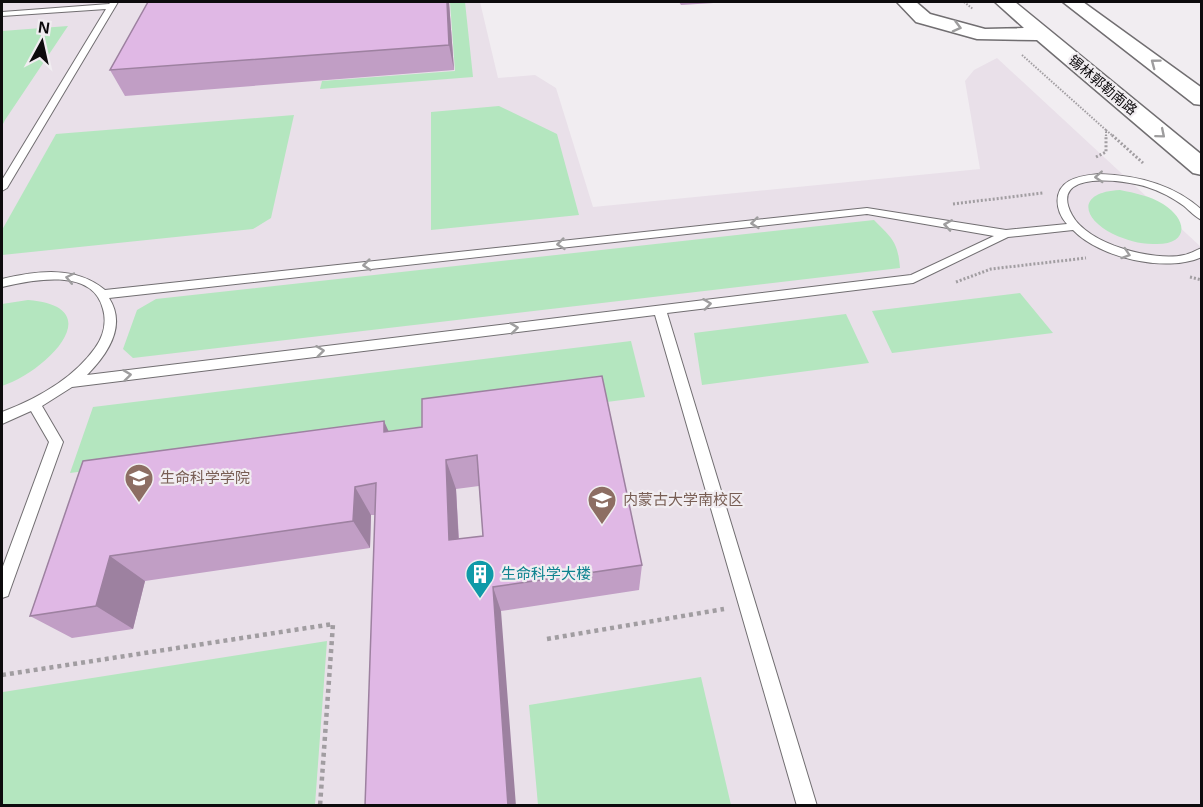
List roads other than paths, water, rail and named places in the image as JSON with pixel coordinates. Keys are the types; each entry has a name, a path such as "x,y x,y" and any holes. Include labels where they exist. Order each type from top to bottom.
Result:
{"main road":[{"path":"906,2 923,18 984,35 1042,34"},
{"name":"锡林郭勒南路","path":"1004,2 1202,168"},
{"path":"1072,2 1202,99"}],"lane":[{"path":"2,14 112,4"},
{"path":"2,188 112,4"},
{"path":"1202,217 1197,207 1153,185 1108,176 1088,177 1073,183 1063,192 1062,204 1068,218 1102,245 1128,255 1154,261 1179,261 1197,256 1202,252"},
{"path":"104,294 867,211 1006,234 1076,226"},
{"path":"69,382 913,279 1006,234"},
{"path":"2,283 27,277 59,276 86,282 104,294 112,313 107,337 90,363 69,382 34,404 2,418"},
{"path":"660,310 807,806"},
{"path":"2,590 56,442 34,404"}],"place":[{"name":"生命科学学院","path":"139,504"},
{"name":"内蒙古大学南校区","path":"602,526"},
{"name":"生命科学大楼","path":"480,600"}]}
